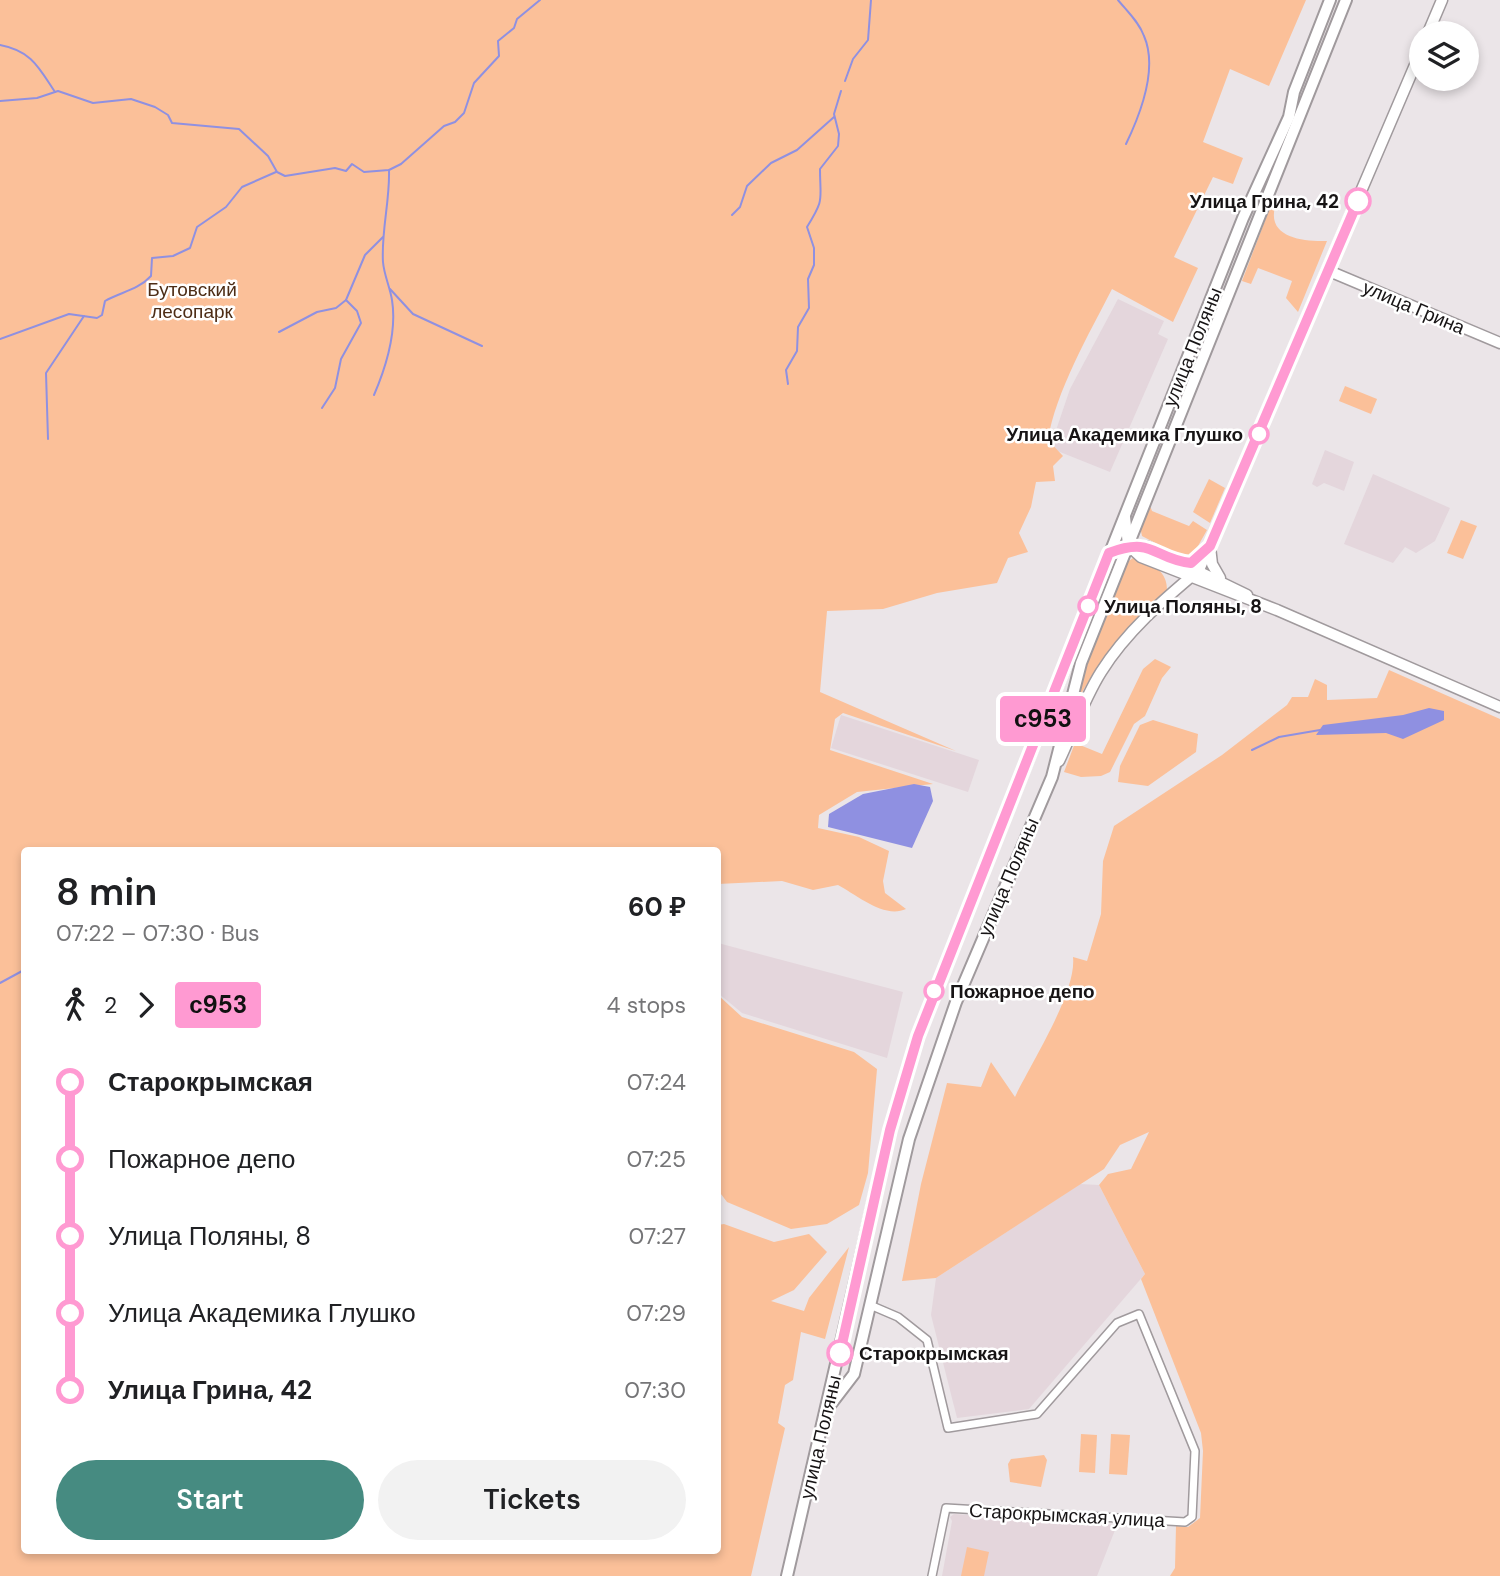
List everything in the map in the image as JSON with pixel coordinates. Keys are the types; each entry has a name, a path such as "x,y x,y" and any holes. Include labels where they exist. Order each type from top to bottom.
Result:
{"main road":[{"name":"улица Поляны","path":"787,1576 890,1130 918,1036 1243,218 1289,117 1294,92 1330,0"},
{"name":"улица Поляны","path":"827,1409 854,1374 909,1139 956,1002 1052,777 1073,685 1346,0"}],"street":[{"path":"1433,21 1442,0"},
{"path":"1052,777 1089,695 1111,657 1143,620 1199,570 1409,80"},
{"name":"улица Грина","path":"1329,271 1500,343"},
{"path":"1125,516 1128,545 1141,557 1189,578 1262,604 1500,707"},
{"path":"1137,522 1142,541 1148,547"},
{"path":"1109,553 1128,545 1148,547 1222,581 1262,604"},
{"path":"1181,562 1196,561 1210,546"},
{"path":"1210,546 1212,564 1222,581"},
{"path":"1121,562 1130,557 1141,557"},
{"path":"1181,562 1189,578"},
{"name":"Старокрымская улица","path":"870,1305 898,1317 927,1340 948,1428 1037,1414 1117,1322 1139,1314 1195,1451 1192,1517 1185,1522 946,1508 932,1576"}],"shaded area":[{"path":"1118,299 1164,321 1158,334 1168,339 1110,472 1050,448 1070,389"},
{"path":"1325,450 1354,462 1344,491 1324,483 1317,487 1312,484"},
{"path":"1373,474 1450,508 1435,541 1416,553 1405,547 1393,563 1344,544"},
{"path":"841,715 979,760 968,792 831,748"},
{"path":"721,944 903,992 887,1058 742,1013 721,996"},
{"path":"1080,1184 1099,1185 1145,1274 1029,1409 957,1418 931,1315 936,1278"},
{"path":"954,1514 1117,1525 1097,1576 942,1576 952,1521 950,1517"}],"green space":[{"name":"Бутовский лесопарк","path":"0,0 1306,0 1269,86 1230,69 1203,142 1243,158 1233,184 1213,177 1174,257 1198,268 1173,322 1112,289 1084,343 1058,403 1048,440 1063,456 1053,466 1055,481 1036,482 1031,507 1019,533 1028,552 1008,558 997,583 937,593 883,609 827,611 820,692 956,751 843,713 835,719 830,750 933,784 857,792 819,815 818,828 859,837 889,851 883,881 885,893 906,909 889,911 880,908 838,885 813,890 782,881 721,884 721,847 21,847 21,1554 721,1554 721,1224 724,1224 774,1242 809,1234 827,1252 794,1290 771,1301 804,1311 809,1298 849,1247 825,1339 801,1332 793,1380 785,1385 778,1423 785,1428 751,1576 0,1576"},
{"path":"1274,197 1278,199 1274,211 1279,229 1295,238 1327,241 1298,312 1286,298 1292,281 1258,268 1251,284 1242,281"},
{"path":"1345,386 1377,399 1371,414 1339,401"},
{"path":"1209,479 1225,488 1210,523 1193,512"},
{"path":"1149,503 1152,511 1189,526 1193,521 1207,530 1193,555 1182,557 1142,536 1140,526"},
{"path":"1461,520 1477,526 1463,559 1447,553"},
{"path":"1133,558 1157,568 1165,578 1167,591 1111,648 1070,716 1074,692 1126,563"},
{"path":"1155,659 1171,667 1162,678 1145,716 1134,724 1110,772 1101,776 1081,777 1064,772 1075,743 1102,754 1143,669"},
{"path":"1389,670 1500,719 1500,1576 1170,1576 1175,1568 1176,1526 1188,1527 1200,1518 1203,1451 1201,1433 1141,1279 1145,1274 1099,1185 1108,1174 1131,1169 1149,1132 1120,1145 1104,1169 936,1278 902,1281 921,1184 947,1083 981,1087 991,1062 1015,1097 1061,1008 1072,972 1073,957 1087,961 1101,914 1103,861 1114,826 1222,755 1287,705 1292,697 1308,697 1315,679 1327,685 1327,700 1377,698"},
{"path":"1153,720 1198,734 1196,752 1148,786 1118,782 1120,766 1140,725"},
{"path":"721,998 742,1017 854,1052 877,1069 868,1173 859,1205 827,1224 791,1229 727,1202 721,1194"},
{"path":"1081,1434 1097,1435 1095,1473 1079,1472"},
{"path":"1111,1434 1130,1435 1127,1475 1109,1474"},
{"path":"1044,1455 1047,1460 1041,1487 1010,1482 1008,1464 1011,1459"},
{"path":"967,1547 989,1552 984,1576 961,1576"}],"water":[{"path":"1429,708 1444,711 1444,720 1403,739 1386,733 1316,735 1323,725 1403,715"},
{"path":"914,784 930,787 933,801 912,848 828,827 829,814 863,794"}],"waterway":[{"path":"0,101 37,98 58,91 93,103 131,99 155,107 168,115 172,123 239,129 268,156 277,172 285,176 335,168 346,171 352,164 364,172 389,170 401,164 444,126 455,122 464,113 474,83 499,56 498,41 514,28 517,19 540,0"},
{"path":"845,81 853,59 868,40 871,0"},
{"path":"1118,0 1142,31 1149,62 1142,106 1126,144"},
{"path":"0,45 27,56 39,68 55,92"},
{"path":"788,384 786,370 797,351 798,327 809,308 808,279 814,265 814,248 807,227 820,199 820,169 838,146 839,134 834,114 841,91"},
{"path":"732,215 740,207 747,186 771,163 797,150 834,117"},
{"path":"374,395 383,373 393,324 392,300 383,262 389,170"},
{"path":"0,339 69,314 97,318 102,315 105,301 135,288 151,276 152,258 173,256 190,248 197,227 226,207 242,187 276,172"},
{"path":"322,408 335,388 341,359 361,323 357,311 346,300 365,255 383,237"},
{"path":"390,289 413,314 482,346"},
{"path":"279,332 317,312 336,308 346,300"},
{"path":"48,439 46,373 84,316"},
{"path":"1252,750 1279,737 1320,730"},
{"path":"0,983 21,972"}],"bus line":[{"name":"с953","path":"840,1353 890,1130 932,994 1109,553 1128,545 1148,547 1181,562 1191,563 1210,546 1358,201"}],"place":[{"name":"Улица Грина, 42","path":"1358,201"},
{"name":"Улица Академика Глушко","path":"1259,434"},
{"name":"Улица Поляны, 8","path":"1088,606"},
{"name":"Пожарное депо","path":"934,991"},
{"name":"Старокрымская","path":"840,1353"}]}
